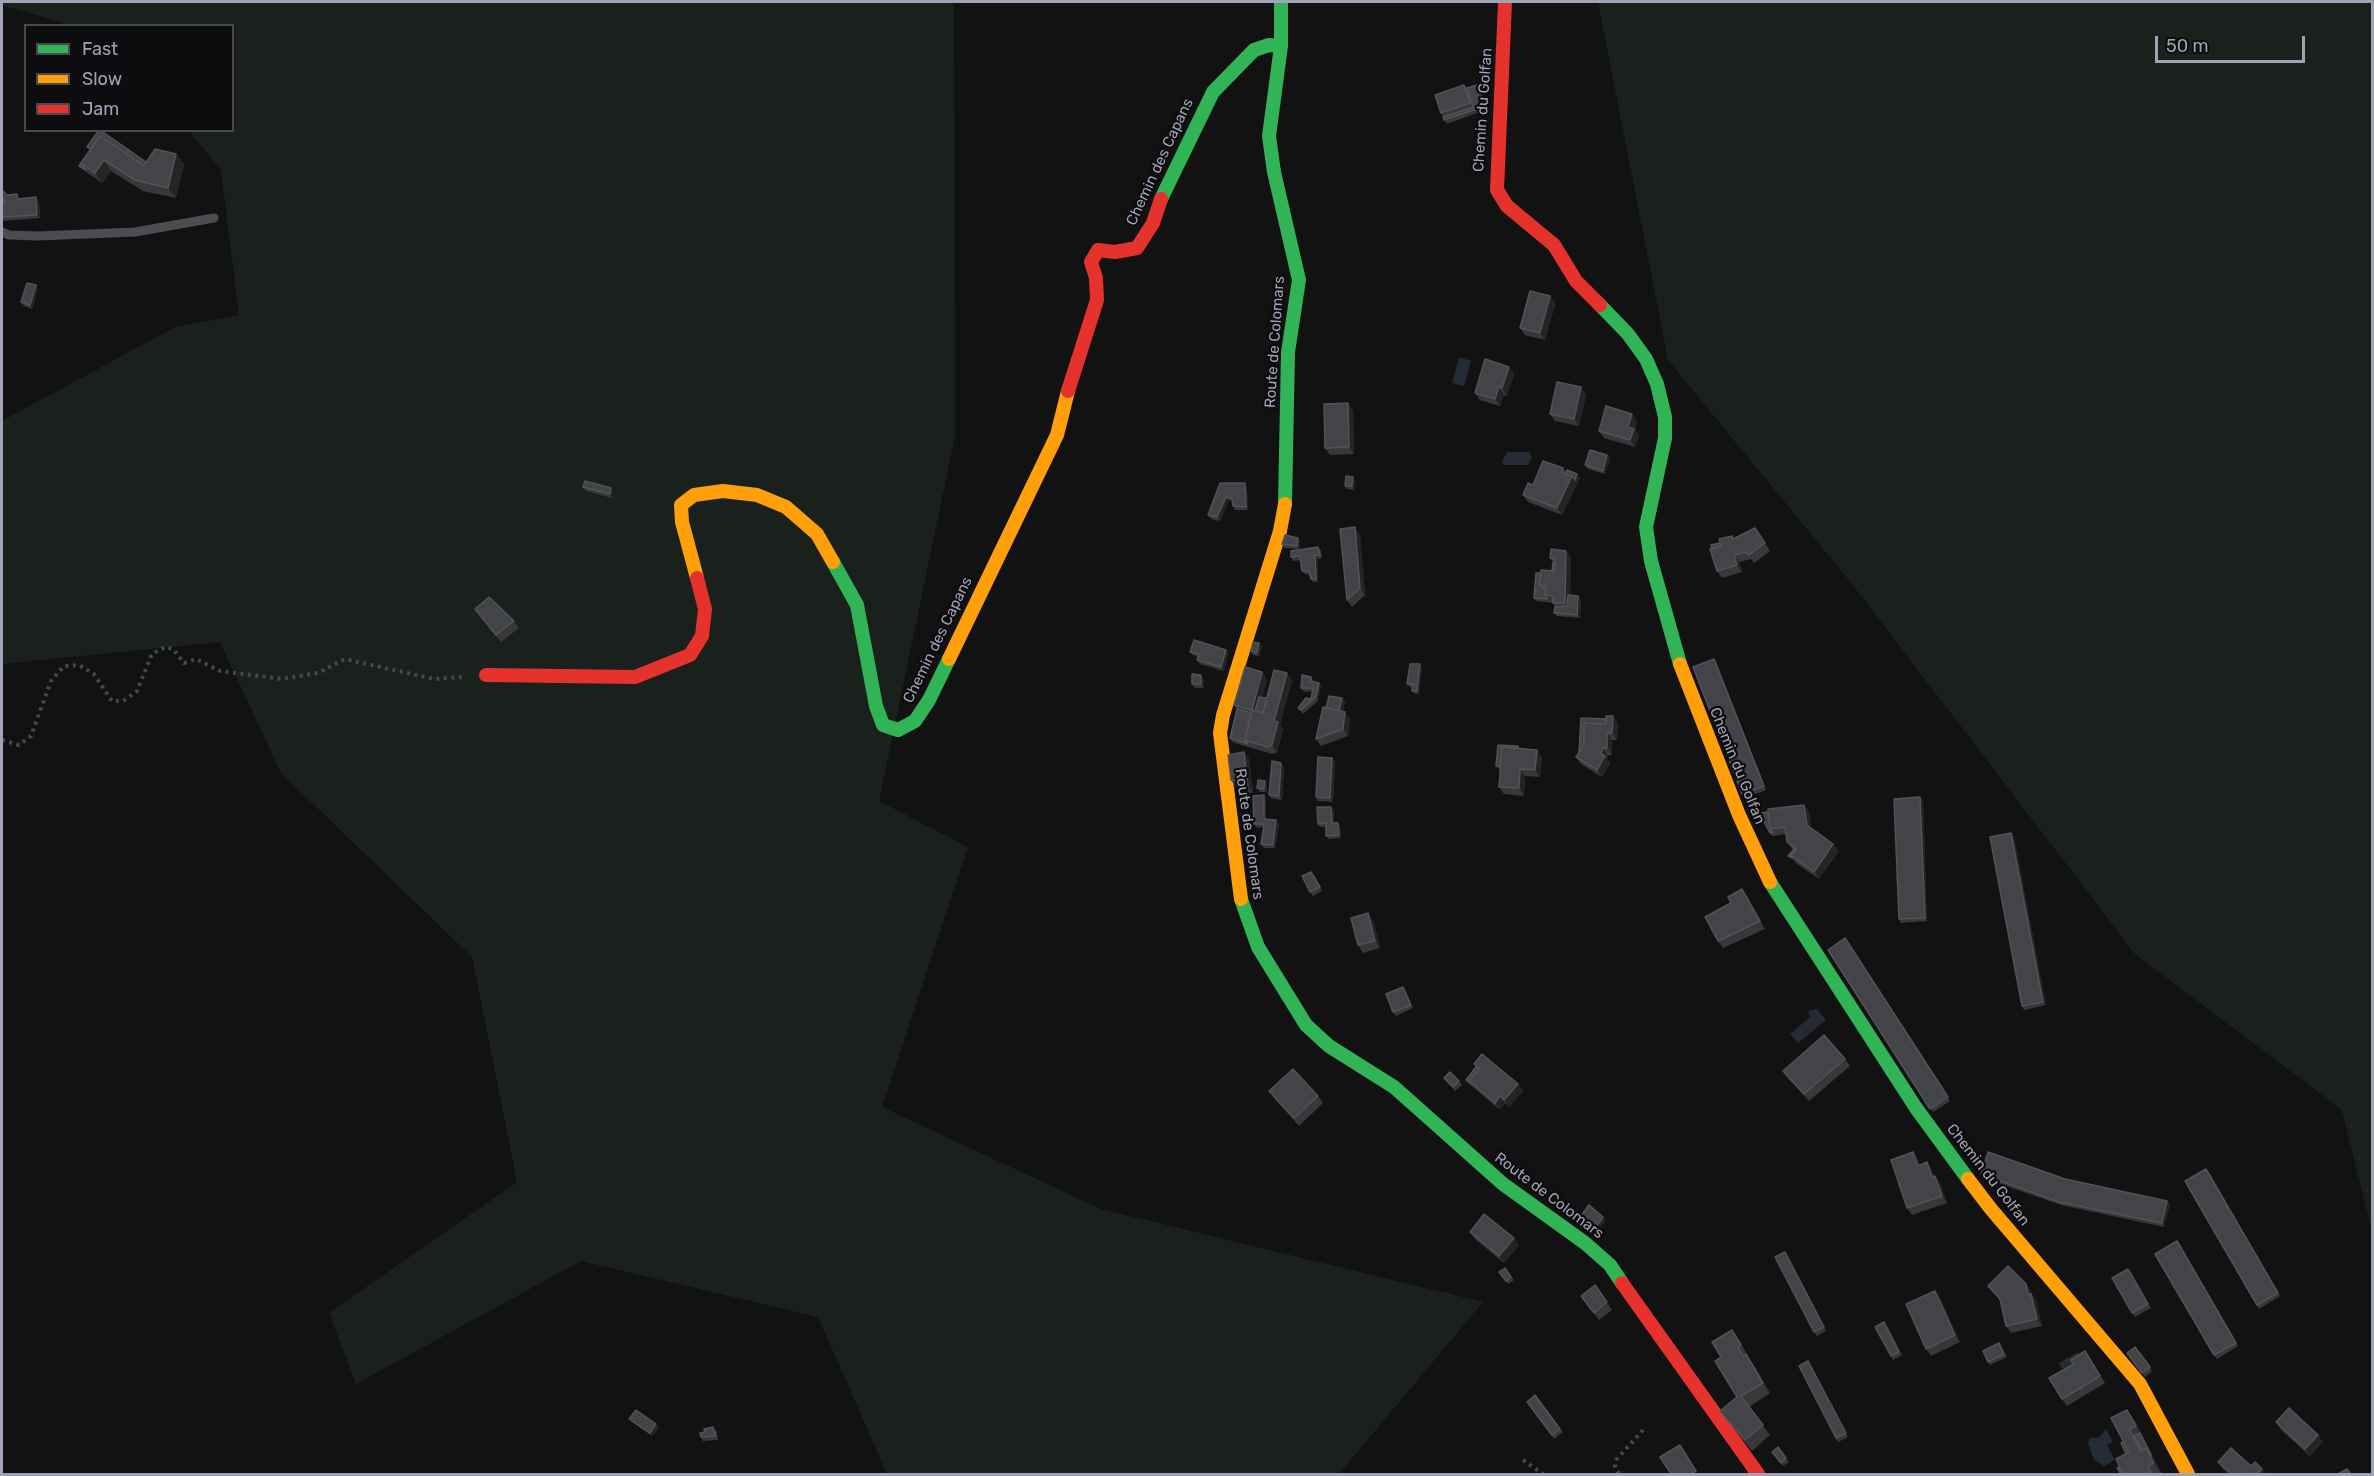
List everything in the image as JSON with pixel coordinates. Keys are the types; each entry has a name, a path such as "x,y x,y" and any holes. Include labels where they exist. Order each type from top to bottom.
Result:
{"street":[{"name":"Route de Colomars","path":"1281,2 1281,46 1269,136 1274,172 1299,280 1288,352 1287,496 1280,531 1223,715 1220,733 1236,873 1244,911 1258,947 1277,981 1295,1011 1315,1034 1394,1087 1503,1184 1586,1243 1610,1265 1758,1474"},
{"name":"Chemin du Golfan","path":"1505,2 1495,179 1497,190 1507,206 1554,245 1576,281 1628,334 1646,359 1657,384 1665,417 1665,438 1647,527 1651,561 1683,675 1704,733 1762,867 1812,951 1965,1177 2140,1384 2188,1474"},
{"name":"Chemin des Capans","path":"486,675 635,677 690,655 702,636 705,609 681,522 681,505 693,495 723,491 757,495 786,507 816,534 857,605 876,706 883,724 898,730 915,721 928,700 1057,435 1070,383 1087,338 1097,300 1096,278 1091,262 1098,250 1115,252 1137,248 1153,223 1163,192 1213,92 1254,50 1269,45 1281,46"}],"lane":[{"path":"2,232 9,235 38,236 135,232 214,218"}],"path":[{"path":"2,740 19,746 31,736 51,681 64,666 79,665 94,674 112,701 123,701 137,691 152,654 165,647 173,649 184,663 196,659 220,671 282,679 318,674 345,659 434,679 486,675"},
{"path":"1619,1474 1615,1466 1616,1460 1643,1430"},
{"path":"1522,1460 1543,1474"}],"shaded area":[{"path":"2,2 954,2 955,436 879,801 968,847 882,1107 1101,1209 1483,1302 1339,1474 887,1474 818,1317 581,1261 356,1384 329,1313 517,1182 472,957 281,773 220,642 2,664 2,421 175,327 239,315 221,170 190,132 234,132 234,24 67,24 2,5"},
{"path":"1598,2 2372,2 2372,1230 2342,1110 2135,954 1852,584 1668,360"},
{"path":"1459,357 1471,361 1464,386 1452,383"},
{"path":"1507,452 1529,452 1532,457 1528,465 1505,465 1502,462"},
{"path":"1817,1009 1826,1020 1798,1043 1790,1034 1810,1017 1808,1011"},
{"path":"2078,1352 2082,1360 2064,1372 2059,1363"},
{"path":"2106,1429 2113,1442 2107,1445 2115,1460 2104,1466 2094,1460 2088,1443 2090,1438 2099,1437"}],"building":[{"path":"1464,85 1470,103 1441,113 1435,95"},
{"path":"1477,85 1485,106 1444,120 1443,117 1473,107 1467,88"},
{"path":"98,132 103,132 146,162 144,166 100,136 91,149 87,147"},
{"path":"100,136 144,166 155,149 176,154 168,188 135,180 104,160 95,173 81,163"},
{"path":"2,190 7,195 17,194 18,199 36,197 37,215 2,217 2,206 5,202"},
{"path":"27,283 36,285 30,305 21,302"},
{"path":"1530,291 1550,296 1540,333 1520,328"},
{"path":"1485,359 1509,367 1502,388 1499,387 1495,399 1475,393"},
{"path":"1557,382 1581,387 1574,419 1550,414"},
{"path":"1348,403 1349,447 1325,448 1324,404"},
{"path":"1606,406 1632,414 1628,427 1634,429 1630,440 1599,431"},
{"path":"1590,450 1607,455 1603,471 1585,465"},
{"path":"1543,461 1563,468 1562,473 1572,476 1557,508 1523,495 1528,483 1533,485"},
{"path":"1567,470 1577,474 1575,480 1572,476 1565,474"},
{"path":"1346,476 1353,477 1352,486 1345,486"},
{"path":"585,481 611,488 610,494 583,487"},
{"path":"1220,483 1245,483 1246,507 1233,506 1232,498 1226,497 1217,517 1208,515"},
{"path":"1355,527 1360,588 1347,600 1340,529"},
{"path":"1755,528 1765,543 1749,555 1746,552 1734,555 1737,565 1717,571 1710,549 1721,546 1719,539 1732,536 1733,539"},
{"path":"1285,535 1298,538 1297,546 1282,544"},
{"path":"1720,543 1721,546 1712,549 1711,545"},
{"path":"1318,547 1320,555 1315,555 1316,579 1311,579 1309,571 1302,571 1300,556 1291,557 1291,551"},
{"path":"1551,549 1566,551 1565,603 1553,603 1553,596 1545,595 1546,586 1539,585 1541,570 1554,571 1555,559 1550,558"},
{"path":"1536,573 1541,573 1539,585 1545,589 1547,599 1534,598"},
{"path":"1568,595 1578,596 1577,615 1554,613 1555,607 1567,606"},
{"path":"489,597 514,621 496,635 475,609"},
{"path":"1194,640 1226,650 1221,667 1197,660 1199,654 1190,652"},
{"path":"1253,642 1259,643 1257,653 1251,651"},
{"path":"1714,659 1764,786 1742,794 1693,667"},
{"path":"1410,664 1420,664 1417,691 1412,691 1413,684 1407,684"},
{"path":"1245,667 1262,672 1252,710 1234,705"},
{"path":"1274,670 1287,673 1274,721 1278,722 1272,745 1267,747 1245,740 1252,710 1263,713"},
{"path":"1192,674 1201,675 1201,684 1192,684"},
{"path":"1302,675 1311,677 1311,681 1319,683 1316,697 1301,710 1298,708 1306,698 1311,699 1313,688 1301,688"},
{"path":"1329,696 1342,698 1339,711 1326,708"},
{"path":"1259,697 1267,698 1263,713 1255,711"},
{"path":"1323,707 1345,712 1343,729 1316,739"},
{"path":"1237,709 1251,713 1245,740 1248,744 1230,738"},
{"path":"1606,716 1613,716 1612,733 1607,733 1607,748 1603,748 1601,754 1605,756 1597,770 1576,757 1584,745 1584,723 1606,724"},
{"path":"1581,718 1606,719 1606,724 1584,723 1584,745 1579,752"},
{"path":"1498,745 1518,746 1518,749 1502,747 1500,766 1496,766"},
{"path":"1502,747 1537,750 1535,770 1520,769 1519,788 1499,787"},
{"path":"1244,752 1248,786 1242,786 1242,781 1231,780 1228,755"},
{"path":"1318,757 1332,758 1330,798 1316,797"},
{"path":"1272,761 1281,763 1279,796 1269,795"},
{"path":"1258,780 1265,781 1264,789 1257,788"},
{"path":"1264,795 1264,819 1276,820 1273,845 1261,844 1264,824 1254,824 1253,796"},
{"path":"1920,797 1925,918 1899,919 1894,799"},
{"path":"1804,805 1807,825 1833,844 1814,872 1791,856 1796,849 1787,842 1785,827 1770,829 1768,809"},
{"path":"1317,807 1331,807 1332,823 1338,823 1339,835 1326,836 1326,823 1318,824"},
{"path":"1768,812 1770,829 1773,832 1770,833 1759,813"},
{"path":"2011,833 2043,1002 2022,1006 1990,837"},
{"path":"1311,872 1320,887 1310,892 1302,876"},
{"path":"1742,889 1760,921 1718,941 1705,917 1731,903 1728,897"},
{"path":"1368,913 1375,941 1358,945 1351,918"},
{"path":"1845,938 1948,1097 1930,1109 1828,950"},
{"path":"1403,987 1411,1005 1393,1012 1386,994"},
{"path":"1824,1035 1845,1059 1804,1094 1783,1071"},
{"path":"1482,1054 1518,1084 1504,1100 1500,1096 1495,1103 1469,1081 1480,1068 1474,1064"},
{"path":"1476,1067 1479,1069 1469,1081 1472,1084 1466,1080"},
{"path":"1293,1069 1318,1096 1294,1118 1269,1091"},
{"path":"1450,1072 1459,1081 1453,1087 1444,1078"},
{"path":"1913,1152 1918,1166 1927,1162 1942,1196 1907,1208 1891,1160"},
{"path":"1988,1152 2065,1179 2167,1201 2162,1223 2059,1202 1981,1174"},
{"path":"2206,1169 2278,1293 2257,1305 2185,1181"},
{"path":"1589,1205 1603,1217 1593,1231 1578,1220"},
{"path":"1484,1214 1514,1238 1499,1256 1470,1232"},
{"path":"2177,1241 2236,1343 2214,1355 2155,1254"},
{"path":"1785,1252 1824,1327 1814,1332 1775,1257"},
{"path":"2008,1266 2026,1284 2037,1319 2006,1326 2000,1299 1988,1286"},
{"path":"1505,1268 1511,1277 1506,1281 1499,1272"},
{"path":"2128,1269 2148,1304 2132,1313 2112,1278"},
{"path":"1595,1285 1607,1302 1594,1313 1581,1296"},
{"path":"1935,1291 1955,1335 1926,1349 1906,1304"},
{"path":"1884,1322 1899,1352 1891,1356 1875,1327"},
{"path":"1732,1330 1741,1345 1738,1347 1743,1356 1746,1354 1763,1383 1741,1396 1763,1425 1745,1440 1720,1411 1737,1397 1715,1361 1721,1357 1712,1342"},
{"path":"1999,1343 2004,1354 1988,1362 1983,1351"},
{"path":"2135,1347 2150,1367 2142,1373 2127,1353"},
{"path":"2085,1351 2100,1376 2062,1399 2049,1378 2074,1364 2071,1360"},
{"path":"1808,1361 1846,1433 1836,1438 1799,1366"},
{"path":"1535,1395 1560,1429 1552,1435 1527,1402"},
{"path":"2289,1408 2318,1435 2305,1449 2276,1422"},
{"path":"636,1410 656,1424 650,1433 629,1419"},
{"path":"2127,1410 2136,1426 2129,1429 2141,1451 2146,1448 2154,1463 2148,1466 2151,1472 2148,1474 2123,1474 2116,1459 2129,1452 2111,1418"},
{"path":"713,1427 716,1436 701,1437 700,1433 705,1432 704,1429"},
{"path":"2140,1433 2151,1455 2146,1448 2142,1450 2134,1436"},
{"path":"2123,1442 2129,1452 2126,1454 2121,1443"},
{"path":"1680,1445 1696,1471 1691,1474 1671,1474 1660,1457"},
{"path":"1778,1447 1786,1458 1781,1463 1772,1452"},
{"path":"2231,1448 2251,1466 2255,1462 2262,1469 2257,1474 2248,1472 2232,1474 2218,1462"},
{"path":"2347,1469 2351,1474 2338,1474"}],"traffic: fast":[{"path":"1281,2 1281,46 1269,136 1274,172 1299,280 1288,352 1285,504"},
{"path":"1161,199 1213,92 1254,50 1269,45 1281,46"},
{"path":"1600,305 1628,334 1646,359 1657,384 1665,417 1665,438 1646,527 1651,561 1680,664"},
{"path":"833,562 857,605 876,706 883,725 898,730 915,721 929,700 949,659"},
{"path":"1770,882 1916,1108 1968,1179"},
{"path":"1241,899 1258,947 1306,1025 1329,1046 1394,1087 1503,1184 1585,1243 1610,1265 1622,1283"}],"traffic: slow":[{"path":"949,659 1057,435 1068,391"},
{"path":"697,578 682,522 681,505 694,495 723,491 757,495 786,507 817,534 833,562"},
{"path":"1241,899 1220,733 1223,715 1280,531 1285,504"},
{"path":"1680,664 1739,815 1770,882"},
{"path":"1968,1179 2140,1384 2188,1474"}],"traffic: jam":[{"path":"1505,2 1497,190 1507,206 1554,245 1576,281 1600,305"},
{"path":"1068,391 1097,300 1096,278 1091,262 1098,250 1115,252 1137,248 1153,223 1161,199"},
{"path":"486,675 635,677 690,655 702,636 705,609 697,578"},
{"path":"1622,1283 1758,1474"}]}
